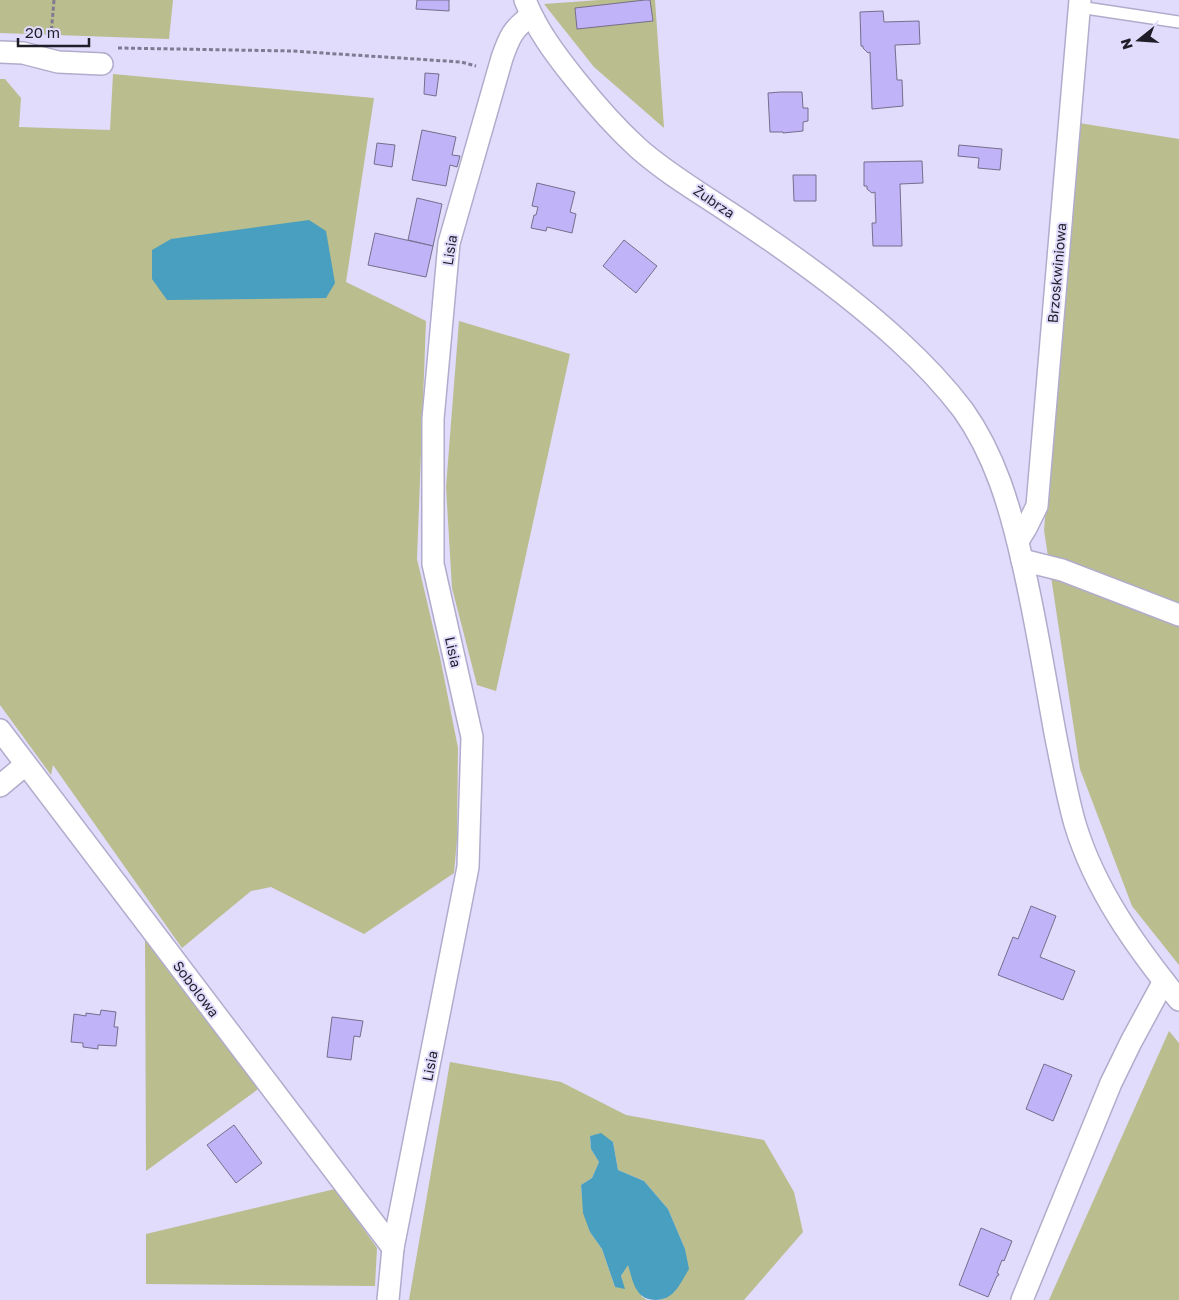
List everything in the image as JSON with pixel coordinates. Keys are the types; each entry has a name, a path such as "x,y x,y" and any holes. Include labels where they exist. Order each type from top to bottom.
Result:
{"street":[{"name":"Brzoskwiniowa","path":"1020,551 1026,528 1037,506 1080,3"},
{"name":"Żubrza","path":"528,8 545,39 580,85 638,148 667,170 777,244 878,322 934,375 960,406 981,437 1001,483 1028,582 1064,777 1076,826 1093,872 1120,921 1179,1000"},
{"name":"Lisia","path":"388,1300 393,1248 468,867 472,737 433,564 433,419 449,243 508,40 522,22 528,8"},
{"path":"0,52 23,53 58,62 106,56"},
{"path":"1020,551 1062,570 1179,615"},
{"name":"Sobolowa","path":"0,730 393,1248"},
{"path":"0,786 25,765"},
{"path":"1022,1300 1111,1083 1164,981"}],"lane":[{"path":"1080,3 1179,22"}],"path":[{"path":"54,0 52,35 55,40"},
{"path":"106,56 292,51 462,62 478,66"}],"green space":[{"path":"0,0 173,0 169,39 0,33"},
{"path":"600,0 655,0 664,128 594,67 544,4"},
{"path":"113,74 374,98 346,282 426,321 417,559 440,657 458,748 457,839 454,873 364,934 271,887 251,891 182,948 53,765 51,775 0,705 0,79 5,79 21,98 19,127 110,130"},
{"path":"1079,123 1179,139 1179,965 1132,906 1080,769 1044,530"},
{"path":"459,321 570,354 496,691 477,685 452,588 446,487"},
{"path":"145,928 261,1087 146,1171"},
{"path":"1169,1031 1179,1043 1179,1300 1049,1300"},
{"path":"450,1062 561,1082 626,1115 764,1140 794,1192 803,1232 744,1300 659,1300 666,1298 685,1249 668,1209 644,1181 618,1170 613,1142 601,1134 590,1136 591,1149 599,1162 592,1178 581,1185 590,1232 602,1249 615,1287 628,1264 642,1297 647,1300 409,1300"},
{"path":"335,1189 377,1248 375,1286 146,1284 146,1234"}],"water":[{"path":"309,220 326,231 335,283 326,298 167,300 152,279 152,250 171,239"},
{"path":"601,1133 613,1142 618,1170 644,1181 668,1209 685,1249 689,1269 672,1294 658,1300 643,1297 636,1288 628,1265 621,1276 625,1289 615,1287 602,1249 590,1232 583,1213 581,1185 592,1178 599,1162 591,1149 590,1136"}],"building":[{"path":"417,0 449,0 449,11 416,9"},
{"path":"650,0 653,21 577,29 575,8"},
{"path":"883,11 884,22 919,21 920,44 895,45 897,80 902,80 903,106 872,109 870,52 868,53 861,46 860,12"},
{"path":"425,73 439,74 436,96 424,94"},
{"path":"802,92 803,108 808,108 808,121 803,122 803,131 770,132 768,93"},
{"path":"422,130 456,137 452,155 460,156 457,167 450,165 446,186 412,180"},
{"path":"377,143 395,145 392,167 374,164"},
{"path":"959,145 1002,149 1000,170 978,168 979,158 958,156"},
{"path":"922,161 923,183 900,184 902,246 873,246 872,223 876,223 875,192 872,193 867,189 867,186 864,186 864,162"},
{"path":"793,175 816,175 816,201 794,201"},
{"path":"537,183 575,192 570,212 576,214 572,233 547,227 546,231 531,228 538,207 532,206"},
{"path":"417,198 442,204 433,246 408,240"},
{"path":"375,233 433,246 426,277 368,265"},
{"path":"624,240 657,266 636,293 603,266"},
{"path":"1031,906 1056,916 1040,957 1075,971 1063,1000 998,975 1013,937 1018,939"},
{"path":"101,1010 116,1012 114,1027 118,1027 116,1046 98,1045 98,1049 83,1047 83,1043 71,1042 74,1014 86,1016 86,1013 100,1015"},
{"path":"332,1017 363,1021 360,1037 354,1036 351,1060 327,1057"},
{"path":"1044,1064 1072,1075 1053,1121 1026,1109"},
{"path":"234,1125 262,1163 236,1183 207,1145"},
{"path":"981,1228 1012,1241 1004,1261 1002,1260 997,1273 999,1274 988,1297 959,1285"}]}
